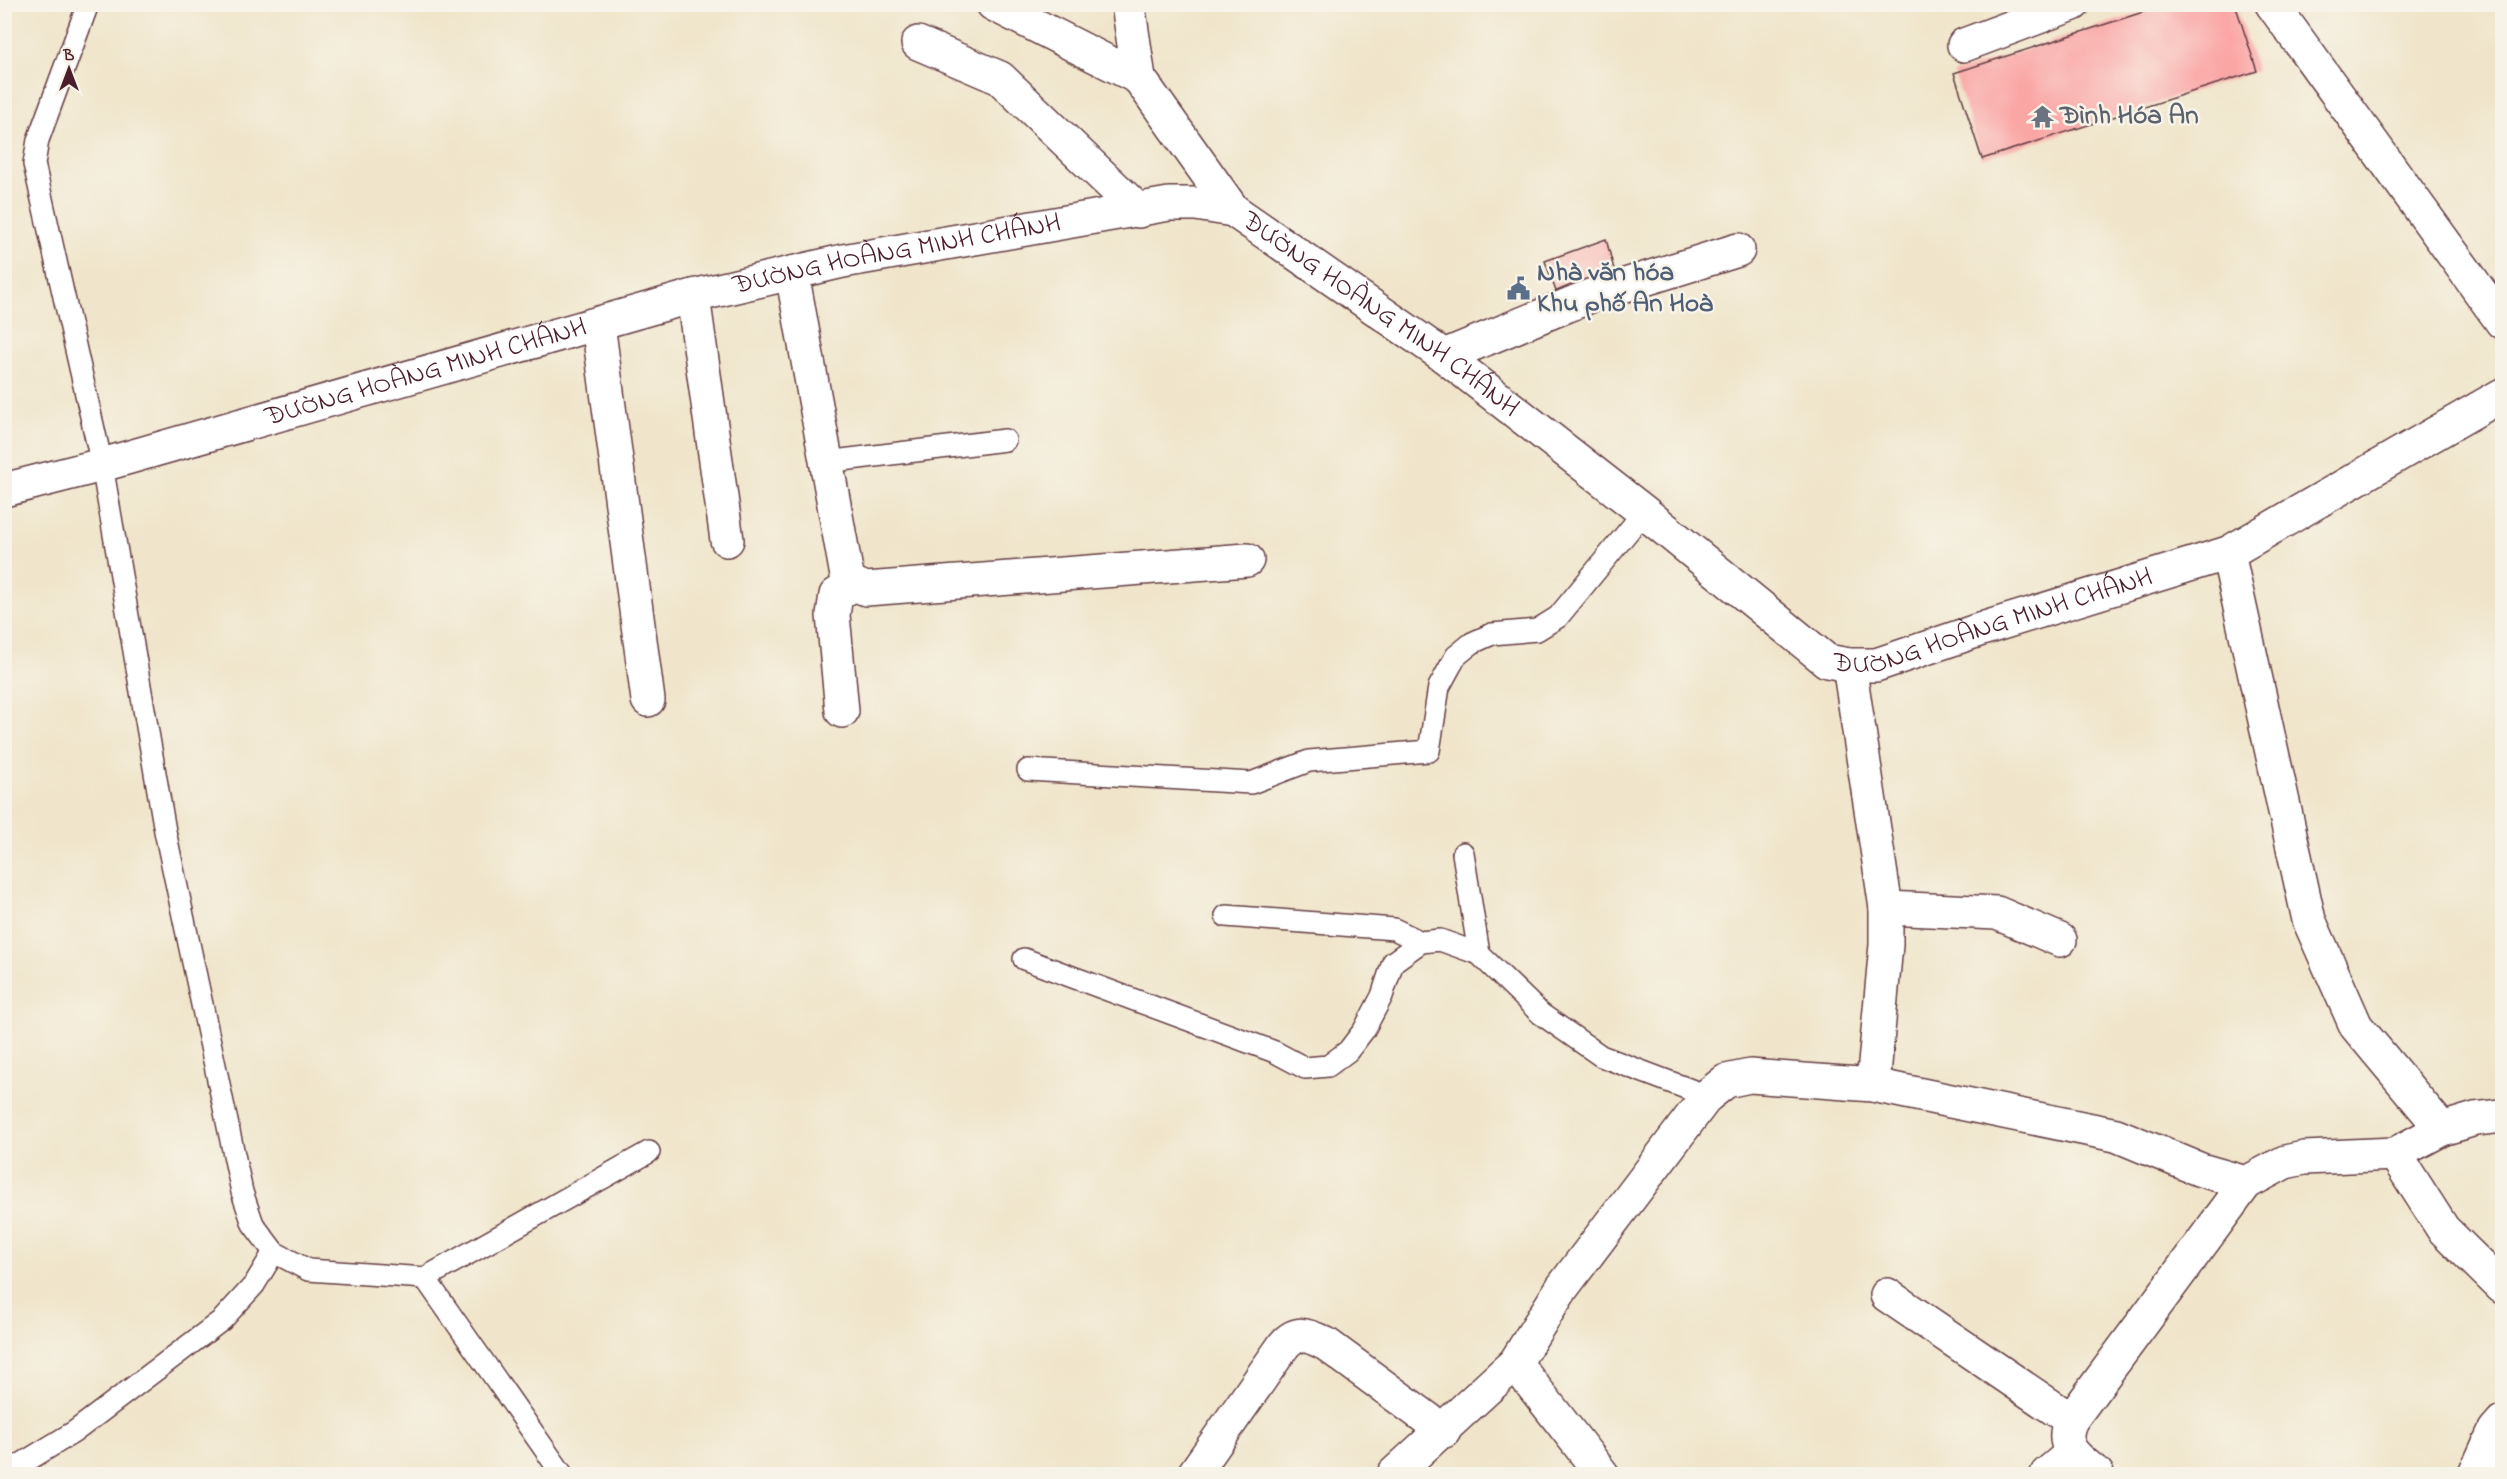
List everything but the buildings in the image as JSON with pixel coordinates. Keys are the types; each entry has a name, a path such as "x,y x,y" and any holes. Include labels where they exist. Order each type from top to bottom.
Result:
{"street":[{"path":"1128,4 1139,78"},
{"path":"1964,45 2073,4"},
{"path":"2272,4 2502,322"},
{"path":"1002,6 1139,78 1233,210"},
{"path":"918,43 1000,78 1139,211"},
{"name":"ĐƯỜNG HOÀNG MINH CHÁNH","path":"4,490 102,465 693,296 843,261 1169,204 1196,204 1233,210 1444,356 1644,512 1827,661 1849,665 1876,665 2228,553 2502,395"},
{"path":"1444,356 1590,296 1738,250"},
{"path":"792,273 847,576 854,584 866,589 1247,560"},
{"path":"693,296 727,540"},
{"path":"598,324 648,700"},
{"path":"2228,553 2309,920 2355,1026 2442,1129"},
{"path":"842,711 833,615 837,596 854,584"},
{"path":"1849,665 1886,908 1886,945 1873,1085"},
{"path":"1886,908 1997,913 2060,940"},
{"path":"1394,1474 1444,1431 1515,1363 1562,1288 1707,1096 1726,1081 1750,1076 1873,1085 2116,1135 2201,1170 2246,1183"},
{"path":"2097,1474 2059,1464 2072,1420 2246,1183 2285,1162 2304,1158 2396,1154 2442,1129 2475,1119 2502,1116"},
{"path":"2396,1154 2443,1229 2502,1287"},
{"path":"1887,1295 2072,1420"},
{"path":"1194,1474 1284,1345 1300,1334 1308,1335 1326,1344 1444,1431"},
{"path":"1515,1363 1602,1474"},
{"path":"2475,1474 2495,1430 2502,1422"}],"lane":[{"path":"88,4 38,140 34,164 102,465 165,831 242,1192 253,1224 274,1252 308,1270 425,1278 649,1152"},
{"path":"826,462 1005,440"},
{"path":"1028,770 1251,783 1309,761 1429,751 1439,687 1456,657 1472,644 1492,634 1537,630 1558,617 1644,512"},
{"path":"1463,853 1479,954"},
{"path":"1226,916 1394,930 1421,942"},
{"path":"1024,959 1275,1052 1305,1068 1328,1066 1348,1051 1364,1030 1382,996 1393,962 1421,942 1440,940 1479,954 1541,1014 1601,1056 1707,1096"},
{"path":"5,1474 74,1432 222,1320 254,1286 274,1252"},
{"path":"425,1278 562,1474"}],"place":[{"name":"Đình Hóa An","path":"2042,116"},
{"name":"Nhà văn hóa Khu phố An Hoà","path":"1519,289"}]}
